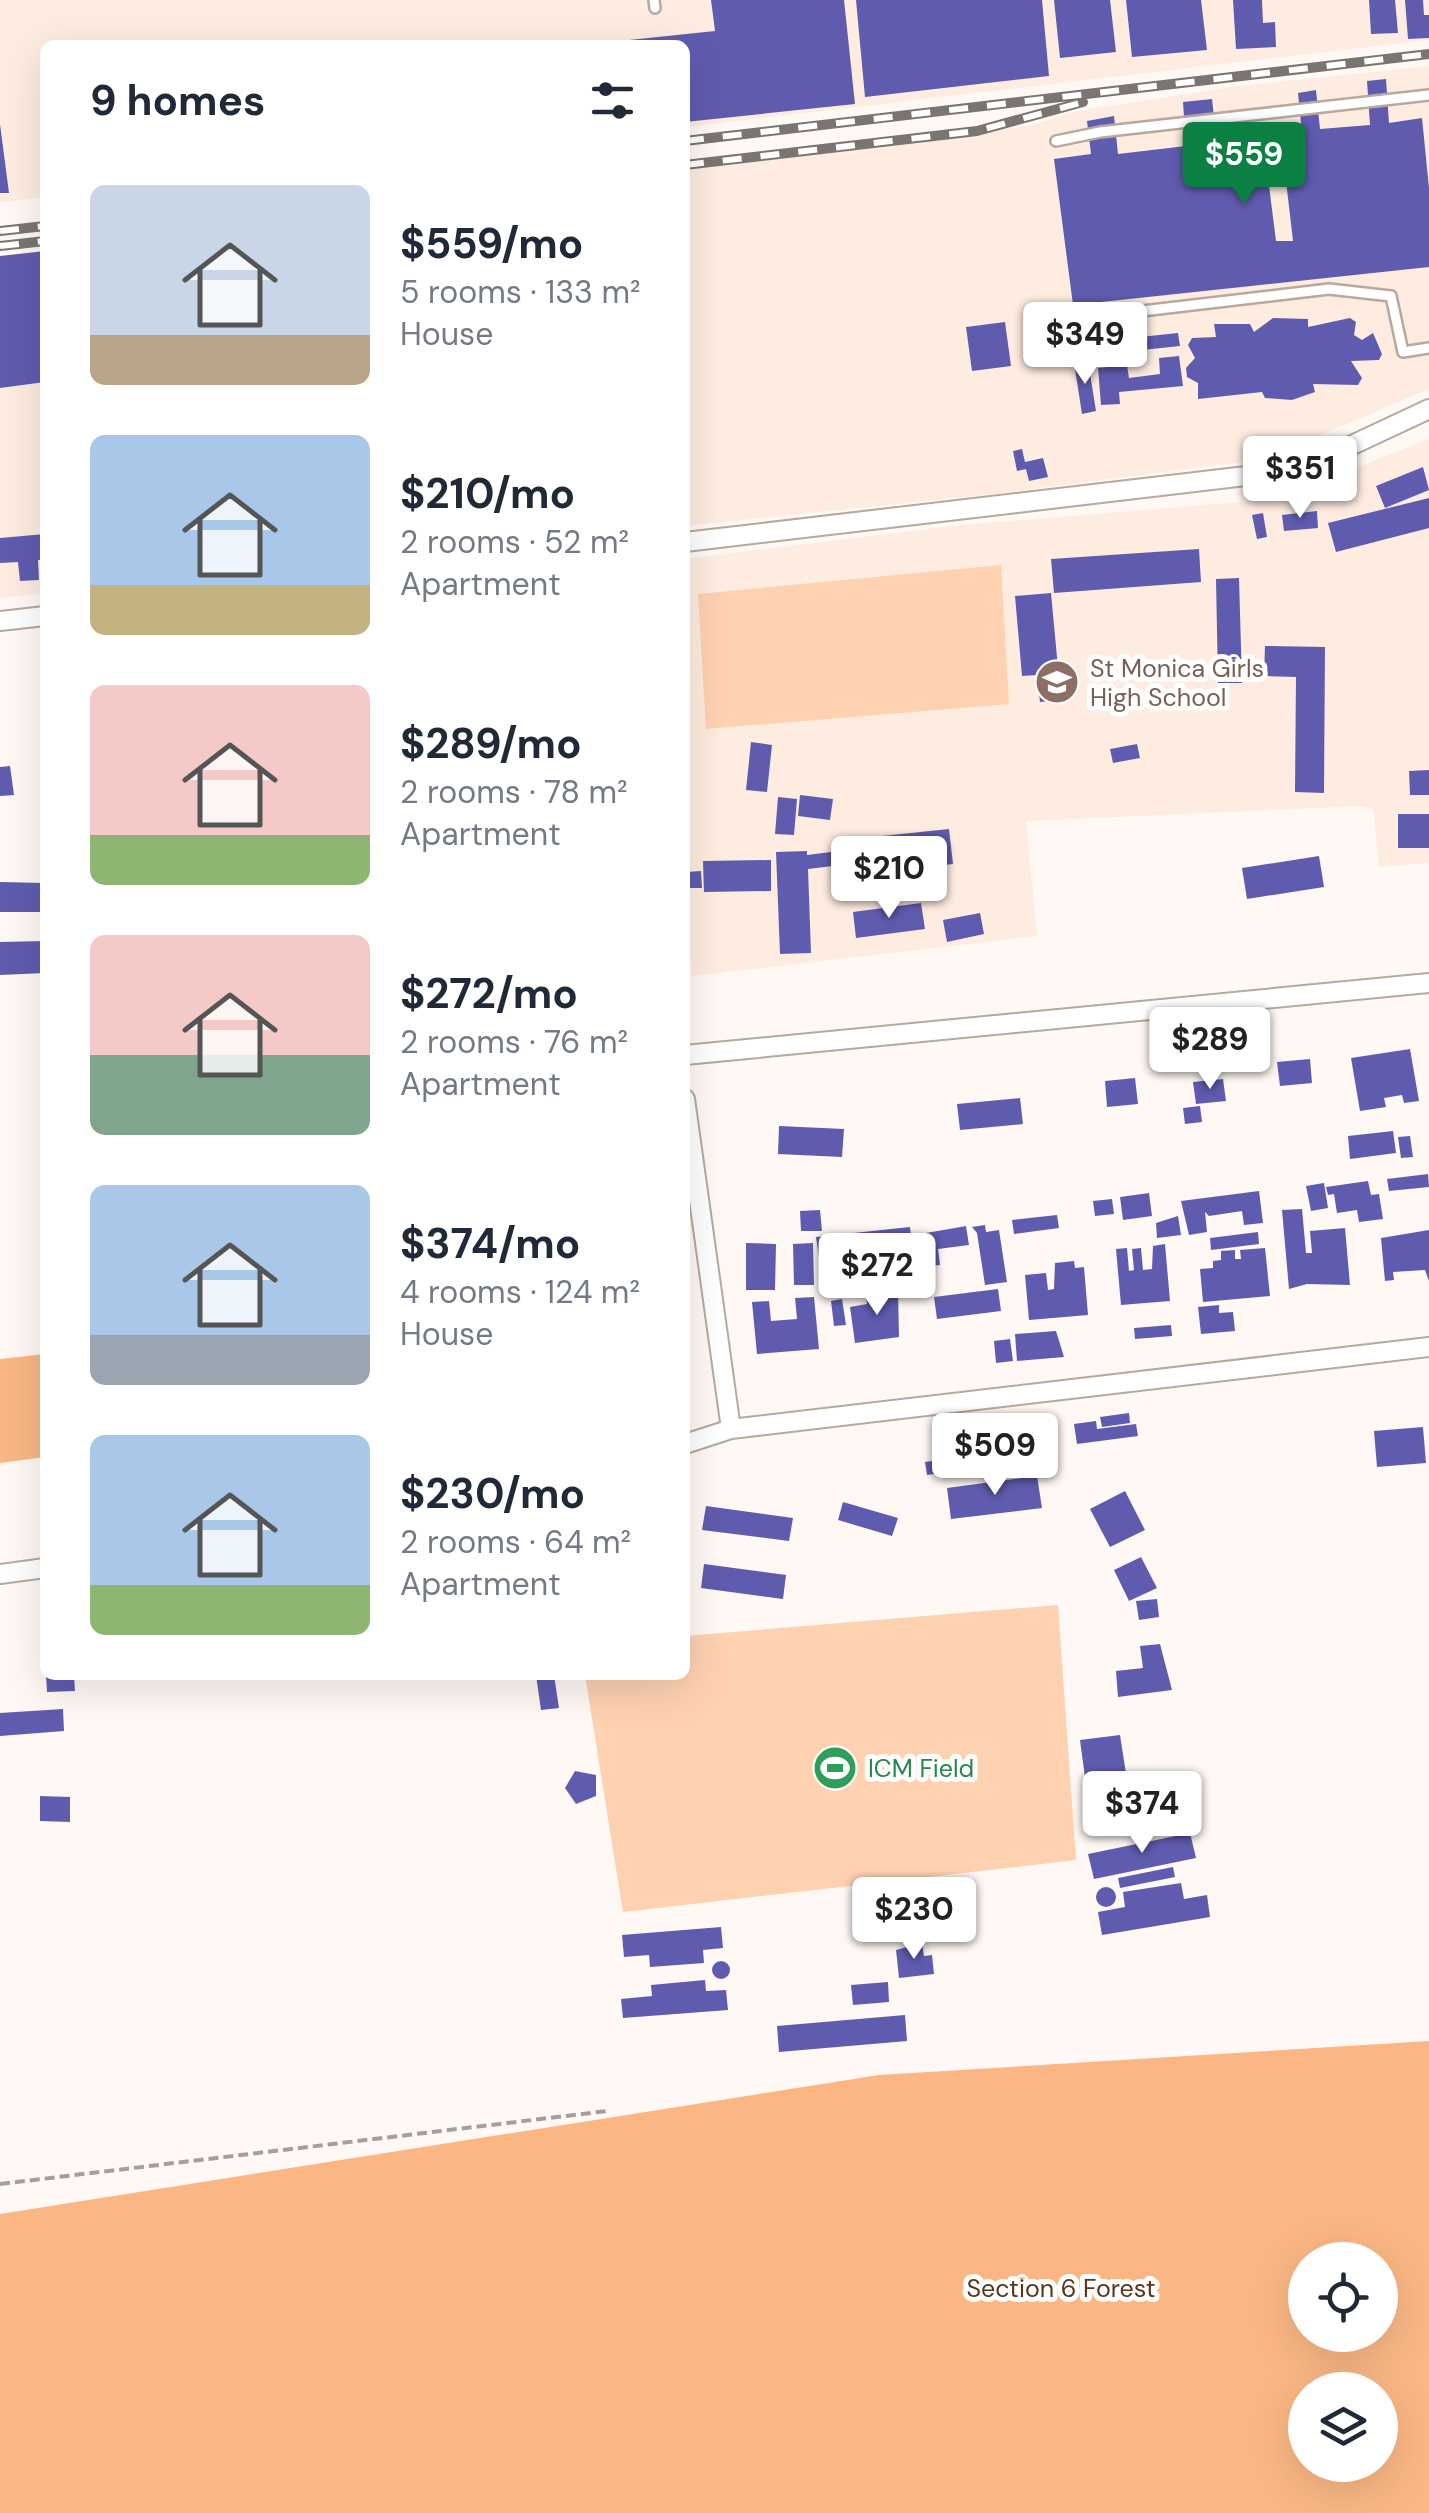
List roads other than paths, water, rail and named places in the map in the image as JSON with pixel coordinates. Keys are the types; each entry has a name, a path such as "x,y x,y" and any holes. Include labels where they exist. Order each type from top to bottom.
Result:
{"street":[{"path":"690,541 1272,473 1333,454 1429,409"},
{"path":"0,621 40,617"},
{"path":"690,1055 1429,984"},
{"path":"690,1136 731,1428"},
{"path":"690,1442 731,1428 1429,1346"},
{"path":"0,1574 40,1569"}],"lane":[{"path":"1056,141 1100,132 1429,94"},
{"path":"1091,318 1329,289 1391,296 1403,352 1429,348"}],"railway":[{"path":"690,140 1429,54"},
{"path":"690,164 977,131 1083,102"},
{"path":"0,231 40,227"},
{"path":"0,246 40,242"}],"place":[{"name":"St Monica Girls High School","path":"1057,682"},
{"name":"ICM Field","path":"835,1768"}],"park label":[{"name":"Section 6 Forest","path":"1061,2288"}]}
